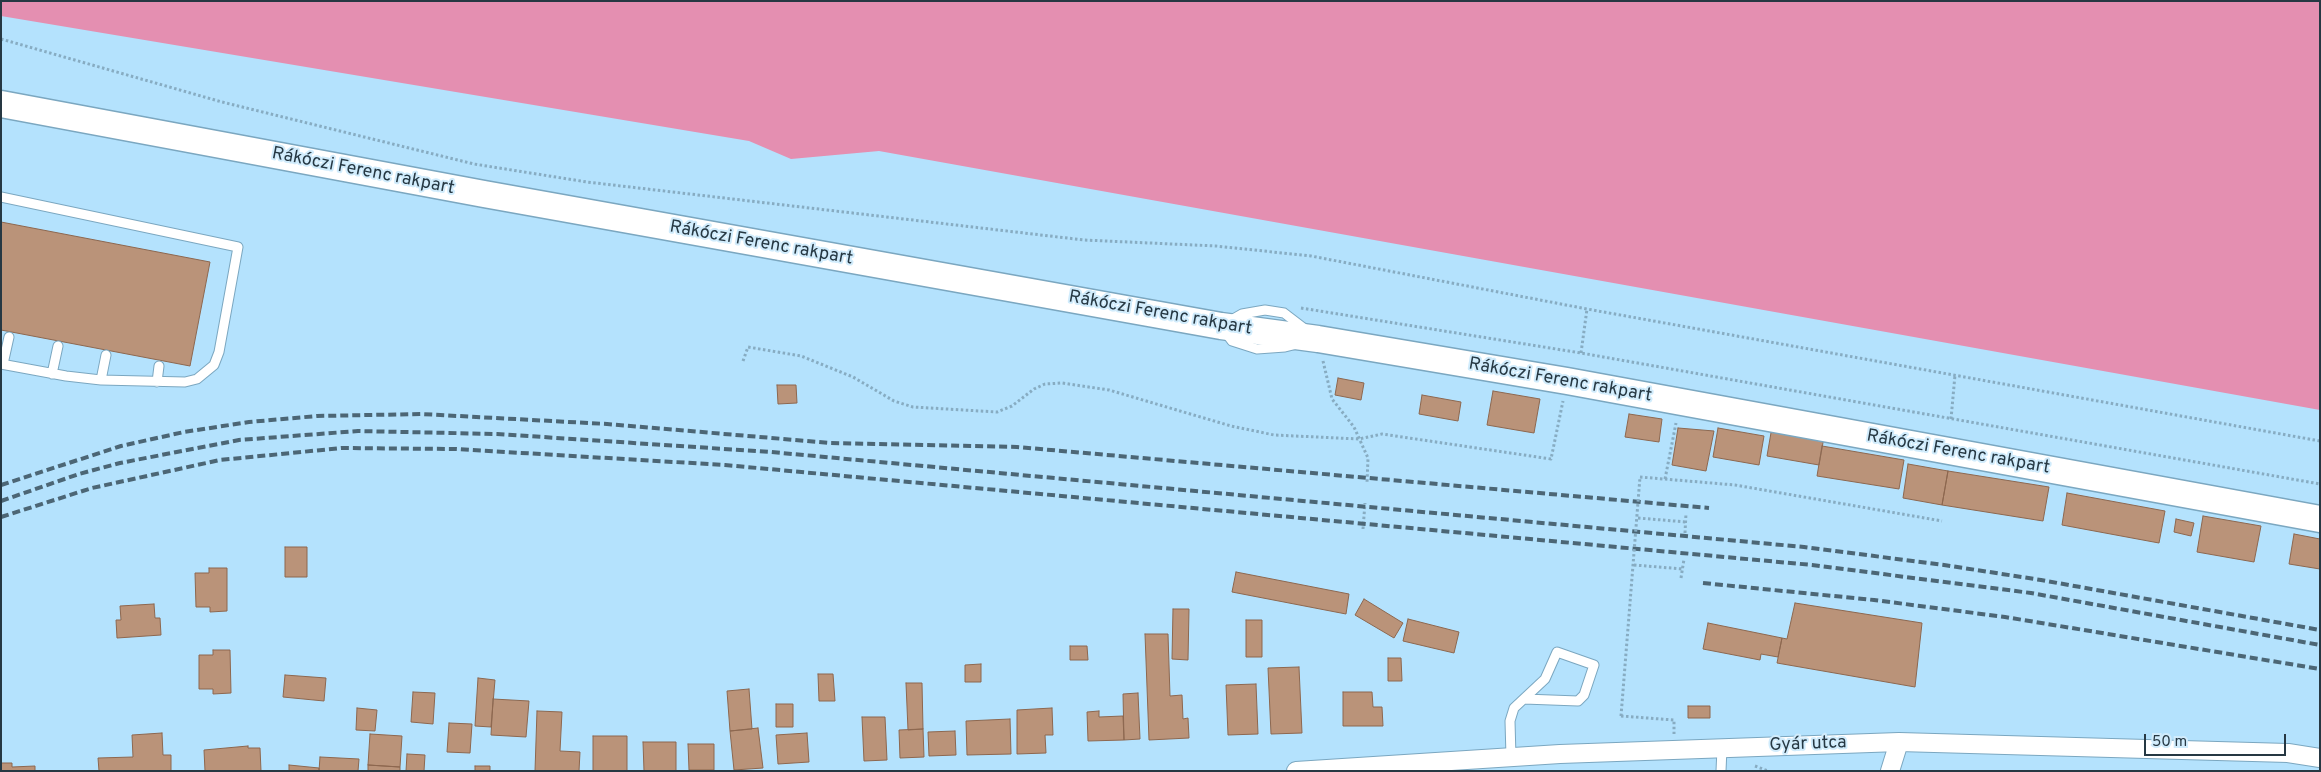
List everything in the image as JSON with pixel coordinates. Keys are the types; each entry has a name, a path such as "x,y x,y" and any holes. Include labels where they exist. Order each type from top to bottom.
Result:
{"street":[{"name":"Rákóczi Ferenc rakpart","path":"1,104 474,192 1221,326 1318,339 1567,381 2320,519"},
{"name":"Gyár utca","path":"1296,771 1511,757 1559,762 1722,748 1899,742 2288,753 2320,758"},
{"path":"1890,771 1899,742"}],"lane":[{"path":"1,197 238,246 219,352 214,366 197,379 185,382 101,380 52,374 2,364 9,337"},
{"path":"1221,326 1242,314 1265,310 1284,313 1318,339"},
{"path":"52,374 58,346"},
{"path":"101,380 106,355"},
{"path":"157,382 159,366"},
{"path":"1511,757 1510,721 1514,708 1545,679 1557,652 1594,665 1584,695 1578,701 1524,699"},
{"path":"1721,771 1722,748"}],"path":[{"path":"1,39 222,102 474,164 587,182 1084,240 1216,246 1311,256 1588,309 2320,441"},
{"path":"1265,310 1290,306 1581,353 2320,484"},
{"path":"1581,353 1588,309"},
{"path":"1318,339 1332,399 1354,427 1368,458 1366,484"},
{"path":"743,361 748,348 801,356 852,377 894,401 913,407 997,412 1012,406 1034,389 1045,384 1062,383 1109,390 1254,432 1274,435 1359,439 1382,434 1551,459 1567,381"},
{"path":"1951,419 1955,375"},
{"path":"1665,479 1676,422"},
{"path":"1674,720 1621,716 1640,477 1735,485 1942,521"},
{"path":"1363,528 1365,503"},
{"path":"1685,532 1686,513"},
{"path":"1638,518 1686,522"},
{"path":"1681,578 1684,559"},
{"path":"1634,565 1683,569"}],"shaded area":[{"path":"1,1 2320,1 2320,410 879,151 791,159 749,141 1,16"}],"building":[{"path":"1,222 210,262 190,366 1,330"},
{"path":"1338,378 1364,383 1361,400 1335,395"},
{"path":"777,385 796,385 797,403 778,404"},
{"path":"1493,391 1540,399 1534,433 1487,425"},
{"path":"1422,395 1461,402 1458,421 1419,414"},
{"path":"1629,414 1662,419 1659,442 1625,437"},
{"path":"1772,427 1824,437 1819,465 1767,456"},
{"path":"1678,428 1714,431 1706,471 1672,465"},
{"path":"1718,428 1764,436 1759,465 1713,457"},
{"path":"1822,446 1904,460 1899,489 1817,476"},
{"path":"1908,464 1948,471 1942,505 1903,498"},
{"path":"1948,471 2049,487 2043,521 1942,505"},
{"path":"2067,493 2165,511 2159,543 2062,525"},
{"path":"2203,516 2261,526 2254,562 2197,552"},
{"path":"2176,519 2194,523 2191,536 2174,532"},
{"path":"2294,534 2320,539 2320,569 2289,564"},
{"path":"285,547 307,547 307,577 285,577"},
{"path":"209,568 227,568 227,611 210,612 210,607 196,607 195,573 209,573"},
{"path":"1236,572 1349,594 1346,614 1232,592"},
{"path":"1364,599 1403,623 1394,638 1355,615"},
{"path":"1795,603 1922,623 1915,687 1777,663 1782,638 1787,639"},
{"path":"154,604 155,618 160,618 161,635 117,638 116,620 121,620 120,606"},
{"path":"1173,609 1189,609 1188,660 1172,659"},
{"path":"1408,619 1459,632 1454,653 1403,641"},
{"path":"1246,620 1262,620 1262,657 1246,657"},
{"path":"1708,623 1782,638 1778,657 1761,654 1760,660 1703,649"},
{"path":"1145,634 1168,634 1170,696 1182,695 1183,719 1188,718 1189,738 1149,740"},
{"path":"1070,646 1087,646 1088,660 1070,660"},
{"path":"213,650 230,650 231,693 213,694 213,689 199,689 199,655 213,655"},
{"path":"1388,658 1401,658 1402,681 1388,681"},
{"path":"981,664 981,682 965,682 965,665"},
{"path":"1299,667 1302,733 1271,734 1268,668"},
{"path":"818,674 833,674 835,701 819,701"},
{"path":"285,675 326,678 324,701 283,697"},
{"path":"478,678 495,680 491,727 475,726"},
{"path":"906,683 922,683 923,729 908,730"},
{"path":"1256,684 1258,734 1228,735 1226,685"},
{"path":"749,689 752,729 730,731 727,691"},
{"path":"413,692 435,693 433,724 411,722"},
{"path":"1343,692 1372,692 1373,707 1382,707 1383,726 1343,726"},
{"path":"1138,693 1140,739 1124,740 1123,694"},
{"path":"493,699 529,701 526,737 491,735"},
{"path":"776,704 793,704 793,727 776,727"},
{"path":"1688,706 1710,706 1710,718 1688,718"},
{"path":"357,708 377,710 375,731 356,730"},
{"path":"1052,708 1053,735 1045,735 1046,753 1017,754 1017,710"},
{"path":"537,711 562,712 560,751 580,752 579,771 535,771"},
{"path":"1099,711 1099,717 1123,716 1124,740 1088,741 1087,712"},
{"path":"862,717 885,717 887,760 864,761"},
{"path":"1010,719 1011,754 967,755 966,721"},
{"path":"449,723 472,724 470,753 447,752"},
{"path":"758,728 763,768 734,770 730,731"},
{"path":"923,729 924,757 900,758 899,730"},
{"path":"955,731 956,755 929,756 928,732"},
{"path":"162,733 163,755 171,755 171,771 99,771 98,758 133,757 132,735"},
{"path":"807,733 809,762 778,764 776,735"},
{"path":"370,734 402,736 400,767 368,765"},
{"path":"593,736 627,736 627,771 593,771"},
{"path":"643,742 676,742 676,771 644,771"},
{"path":"688,744 714,744 714,770 689,770"},
{"path":"248,746 248,748 260,748 261,771 205,771 204,750"},
{"path":"407,754 425,755 424,771 406,771"},
{"path":"320,757 359,759 358,771 319,771"},
{"path":"1,763 12,763 12,767 35,766 35,771 1,771"},
{"path":"289,765 319,768 319,771 289,771"},
{"path":"368,765 400,767 400,771 368,771"},
{"path":"475,766 490,766 490,771 475,771"}],"railway":[{"path":"1,485 121,446 184,432 249,422 317,416 421,414 607,424 831,443 1017,447 1709,508"},
{"path":"1,501 79,474 120,463 239,440 358,431 497,434 771,452 1804,547 2041,580 2320,630"},
{"path":"1,517 92,488 220,460 342,448 455,449 725,465 1812,565 2031,593 2320,645"},
{"path":"1703,583 1874,600 2005,617 2320,669"}]}
